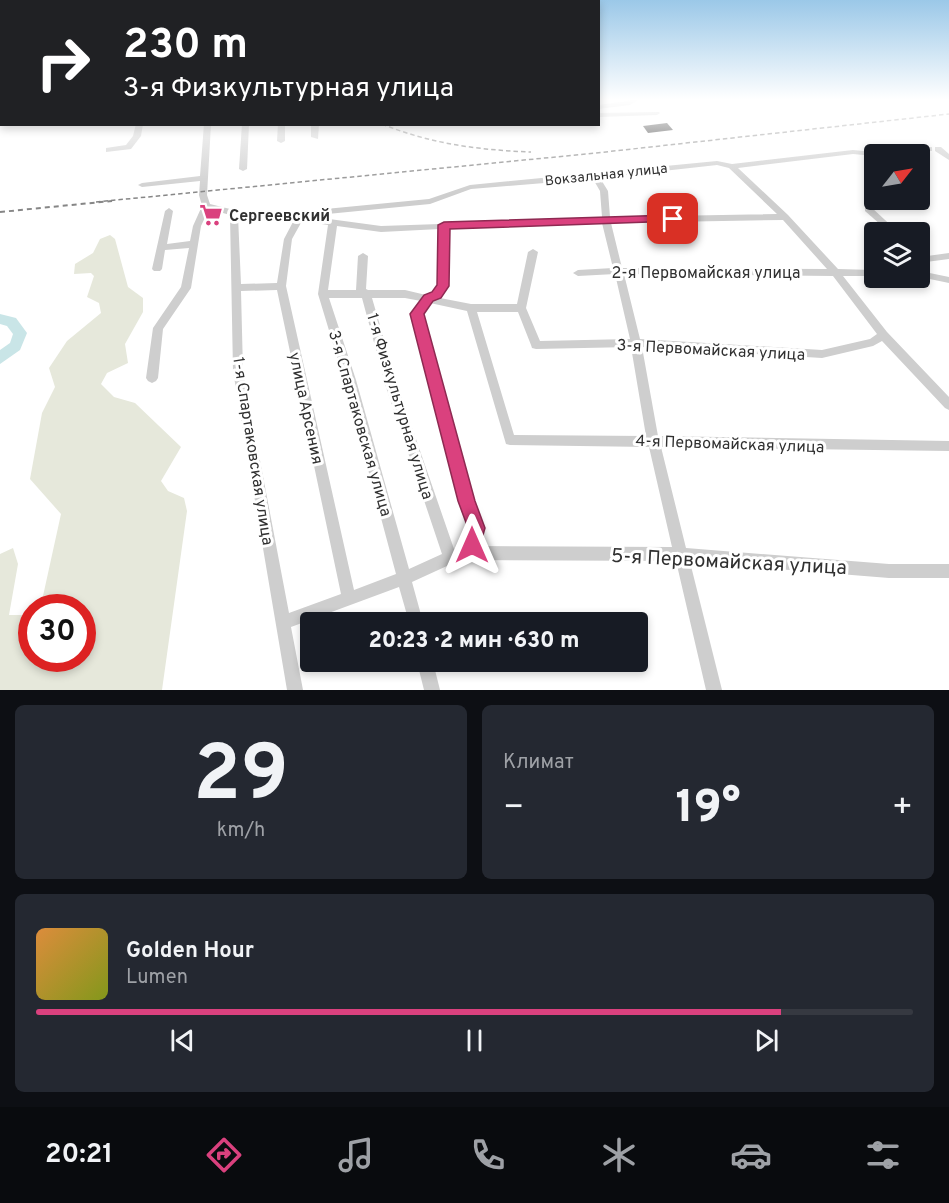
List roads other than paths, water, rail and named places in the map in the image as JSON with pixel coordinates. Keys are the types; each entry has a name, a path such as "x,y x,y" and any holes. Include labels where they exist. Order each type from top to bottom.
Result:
{"street":[{"path":"109,150 128,147 138,131"},
{"path":"152,378 158,328 186,288 193,244 205,200 208,131"},
{"path":"243,169 246,131"},
{"path":"282,131 282,141"},
{"path":"315,131 315,137"},
{"name":"Вокзальная улица","path":"930,149 949,158"},
{"name":"Вокзальная улица","path":"284,216 430,201 470,187 596,177 717,163 732,166 853,152 864,153"},
{"path":"732,166 785,217 835,272 883,335 949,405"},
{"path":"596,177 604,191 606,220 636,343 653,440 714,690"},
{"path":"142,185 205,178"},
{"path":"205,200 234,213 284,216 381,229 606,220 785,217"},
{"path":"870,210 883,222"},
{"path":"157,269 169,211"},
{"name":"1-я Спартаковская улица","path":"234,213 238,371 294,690"},
{"name":"улица Арсения","path":"299,218 288,238 281,286 349,599"},
{"name":"3-я Спартаковская улица","path":"333,222 323,294 350,380 414,612"},
{"path":"444,225 443,286 437,295 428,298 417,314 464,491 477,528 472,545 455,556"},
{"path":"161,248 193,244"},
{"path":"323,294 405,294 471,308 521,308 533,252"},
{"name":"1-я Физкультурная улица","path":"363,256 361,290 366,294 393,387 455,556"},
{"path":"930,259 949,256"},
{"name":"2-я Первомайская улица","path":"578,273 618,271 864,273"},
{"path":"930,276 949,280"},
{"path":"236,288 281,286"},
{"name":"4-я Первомайская улица","path":"471,308 510,440 653,440 842,446 949,446"},
{"name":"3-я Первомайская улица","path":"521,308 536,345 636,343 784,354 822,354 873,342 883,335"},
{"name":"5-я Первомайская улица","path":"283,623 405,578 455,556 681,554 889,571 949,571"},
{"path":"428,672 432,690"}],"waterway":[{"path":"0,319 11,322 20,333 15,346 0,358"}],"railway":[{"path":"401,131 455,145 531,152"},
{"path":"96,202 793,131"},
{"path":"0,212 112,201"}],"place":[{"name":"Сергеевский","path":"211,215"}]}
